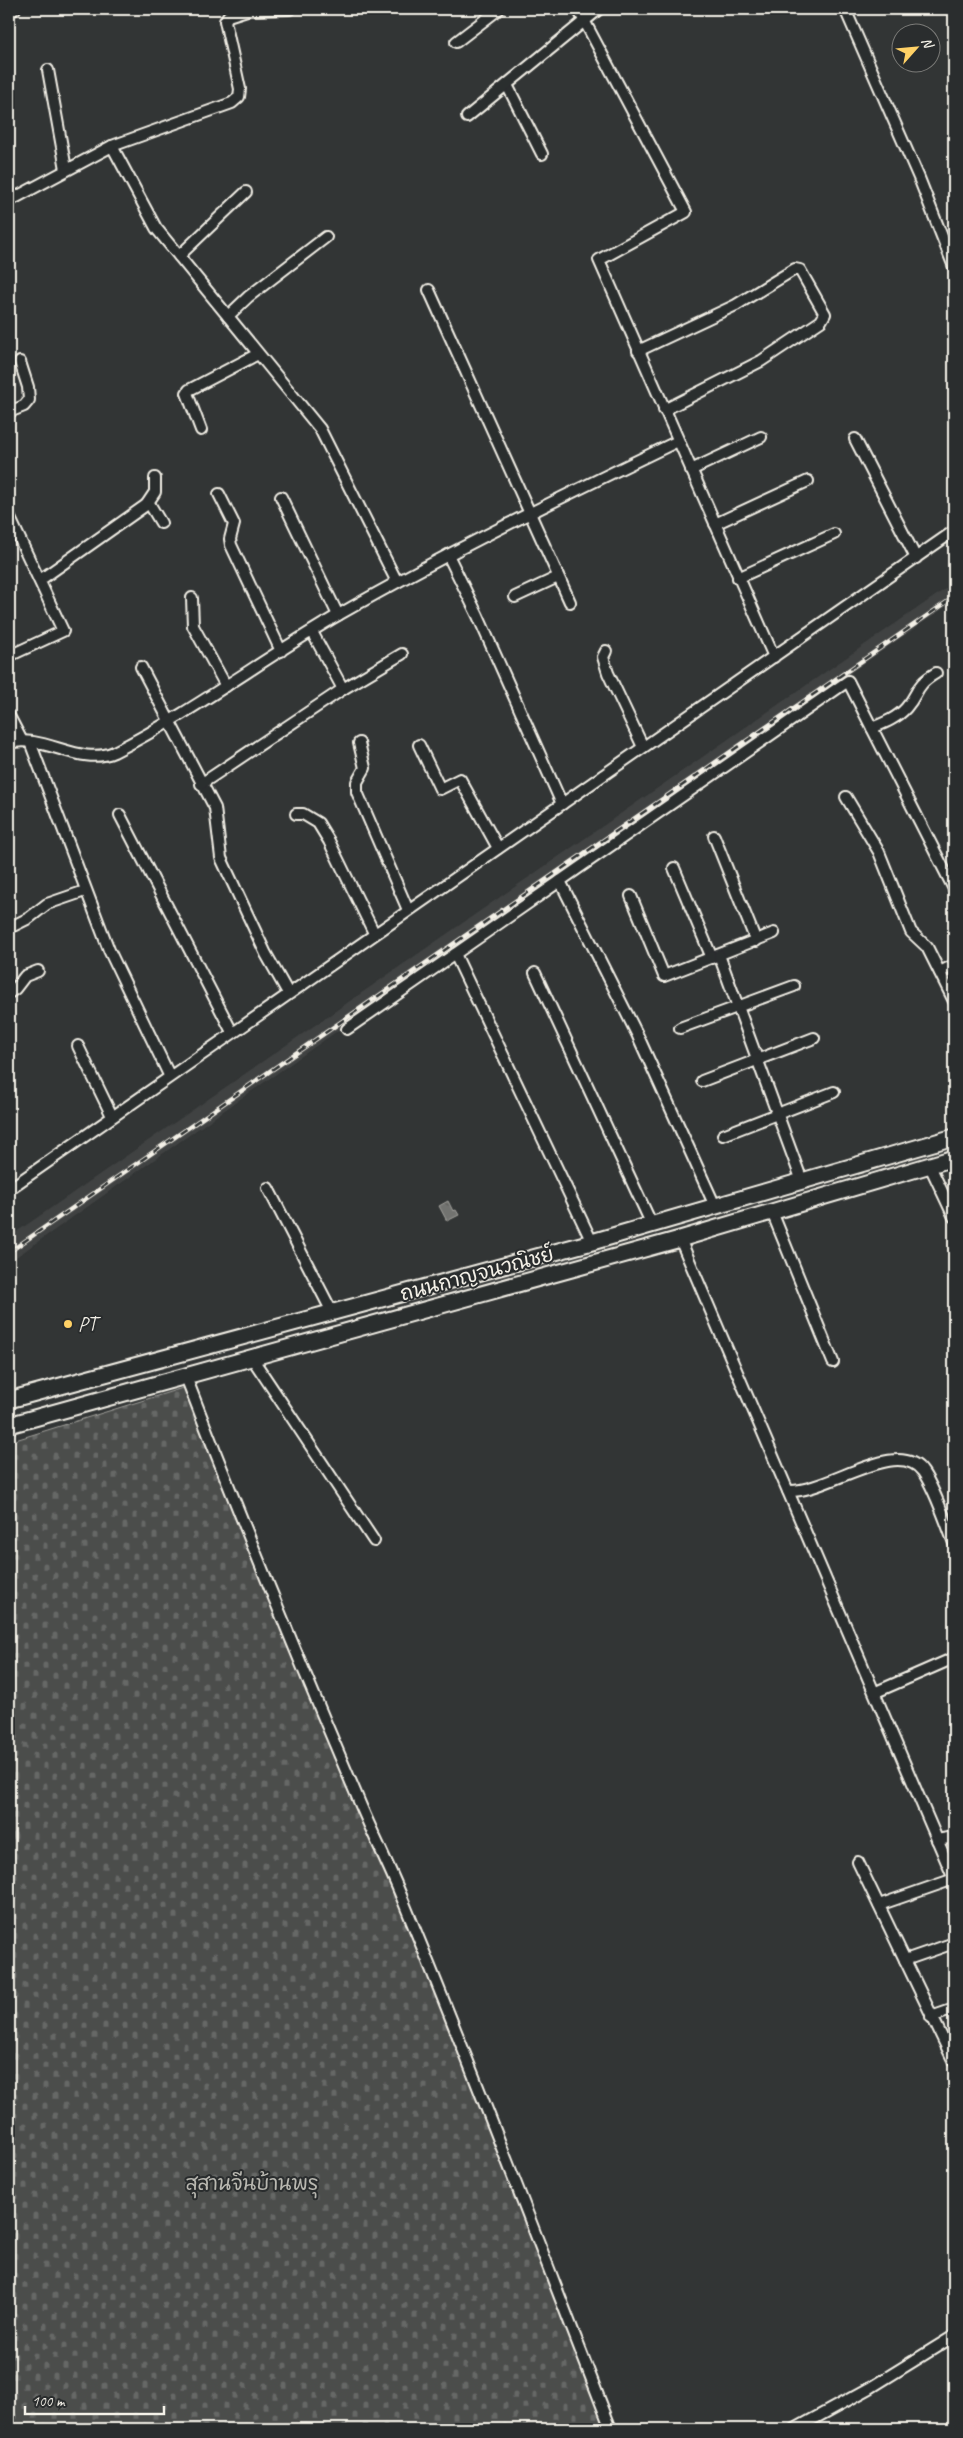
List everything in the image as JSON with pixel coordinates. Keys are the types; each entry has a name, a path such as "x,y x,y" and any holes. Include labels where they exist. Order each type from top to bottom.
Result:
{"highway":[{"name":"ถนนกาญจนวณิชย์","path":"9,1400 592,1242 954,1137"},
{"name":"ถนนกาญจนวณิชย์","path":"9,1425 680,1239 954,1158"}],"street":[{"path":"9,12 14,9"},
{"path":"9,201 112,146 232,103 239,97 240,89 225,21 228,16 247,10 290,9"},
{"path":"456,42 499,9"},
{"path":"578,9 686,212 599,260 774,657"},
{"path":"466,117 599,9"},
{"path":"845,9 919,178 954,267"},
{"path":"48,70 66,169"},
{"path":"507,85 542,154"},
{"path":"112,146 156,228 320,429 397,582"},
{"path":"179,256 246,192"},
{"path":"228,316 248,297 326,237"},
{"path":"638,351 736,305 795,269 800,270 825,314 821,321 761,361 664,410"},
{"path":"429,290 570,602"},
{"path":"201,430 187,393 258,354"},
{"path":"9,412 24,406 29,400 28,386 20,362"},
{"path":"691,470 761,437"},
{"path":"855,439 916,558"},
{"path":"9,743 26,740 93,756 104,756 118,750 169,721 338,615 397,582 529,514 678,441"},
{"path":"40,580 147,504 155,492 156,478"},
{"path":"714,524 808,481"},
{"path":"219,494 234,524 230,539 231,545 281,651"},
{"path":"281,497 338,615"},
{"path":"147,504 161,523"},
{"path":"9,516 13,538 40,580 63,630 9,655"},
{"path":"9,1189 170,1075 954,531"},
{"path":"738,578 834,534"},
{"path":"448,555 478,616 562,804"},
{"path":"515,597 558,577"},
{"path":"192,598 193,626 226,686"},
{"path":"312,632 343,689"},
{"path":"606,651 603,657 608,673 643,746"},
{"path":"201,784 343,689 402,654"},
{"path":"141,667 216,812 221,858 266,954 288,993"},
{"path":"872,728 902,712 911,702 919,685 936,673"},
{"path":"347,1029 848,681 954,890"},
{"path":"9,716 26,740 109,950 170,1075"},
{"path":"359,743 365,768 356,782 356,792 408,910"},
{"path":"419,745 440,789 460,779 498,848"},
{"path":"846,797 879,852 911,932 927,947 954,1001"},
{"path":"120,814 232,1032"},
{"path":"296,814 303,814 318,823 329,841 374,933"},
{"path":"714,836 756,941"},
{"path":"674,868 738,1007 802,1181"},
{"path":"560,881 637,1034 715,1206"},
{"path":"9,928 29,918 47,904 85,891"},
{"path":"631,896 664,976 774,933"},
{"path":"455,954 592,1242"},
{"path":"940,972 954,965"},
{"path":"9,993 15,989 25,976 38,971"},
{"path":"535,973 652,1225"},
{"path":"680,1028 794,986"},
{"path":"702,1081 814,1038"},
{"path":"78,1046 112,1116"},
{"path":"723,1135 834,1092"},
{"path":"930,1166 954,1217"},
{"path":"268,1188 332,1312"},
{"path":"772,1212 833,1362"},
{"path":"680,1239 876,1692 936,1840 954,1879 879,1905"},
{"path":"252,1358 374,1541"},
{"path":"186,1377 262,1572 311,1683 367,1821 400,1894 484,2100 611,2429"},
{"path":"788,1491 806,1490 884,1461 906,1460 917,1466 925,1476 954,1543"},
{"path":"876,1692 954,1658"},
{"path":"936,1840 954,1837"},
{"path":"858,1862 954,2062"},
{"path":"905,1960 954,1943"},
{"path":"931,2017 954,2009"},
{"path":"795,2429 870,2388 954,2336"}],"shaded area":[{"path":"954,583 954,601 597,848 9,1262 9,1237"}],"green space":[{"name":"สุสานจีนบ้านพรุ","path":"186,1387 397,1897 613,2429 9,2429 9,1465 13,1463 9,1442"}],"water":[{"path":"448,1201 453,1211 456,1210 459,1215 447,1221 439,1206"}],"railway":[{"path":"9,1252 954,597"}],"place":[{"name":"PT","path":"68,1324"}]}
